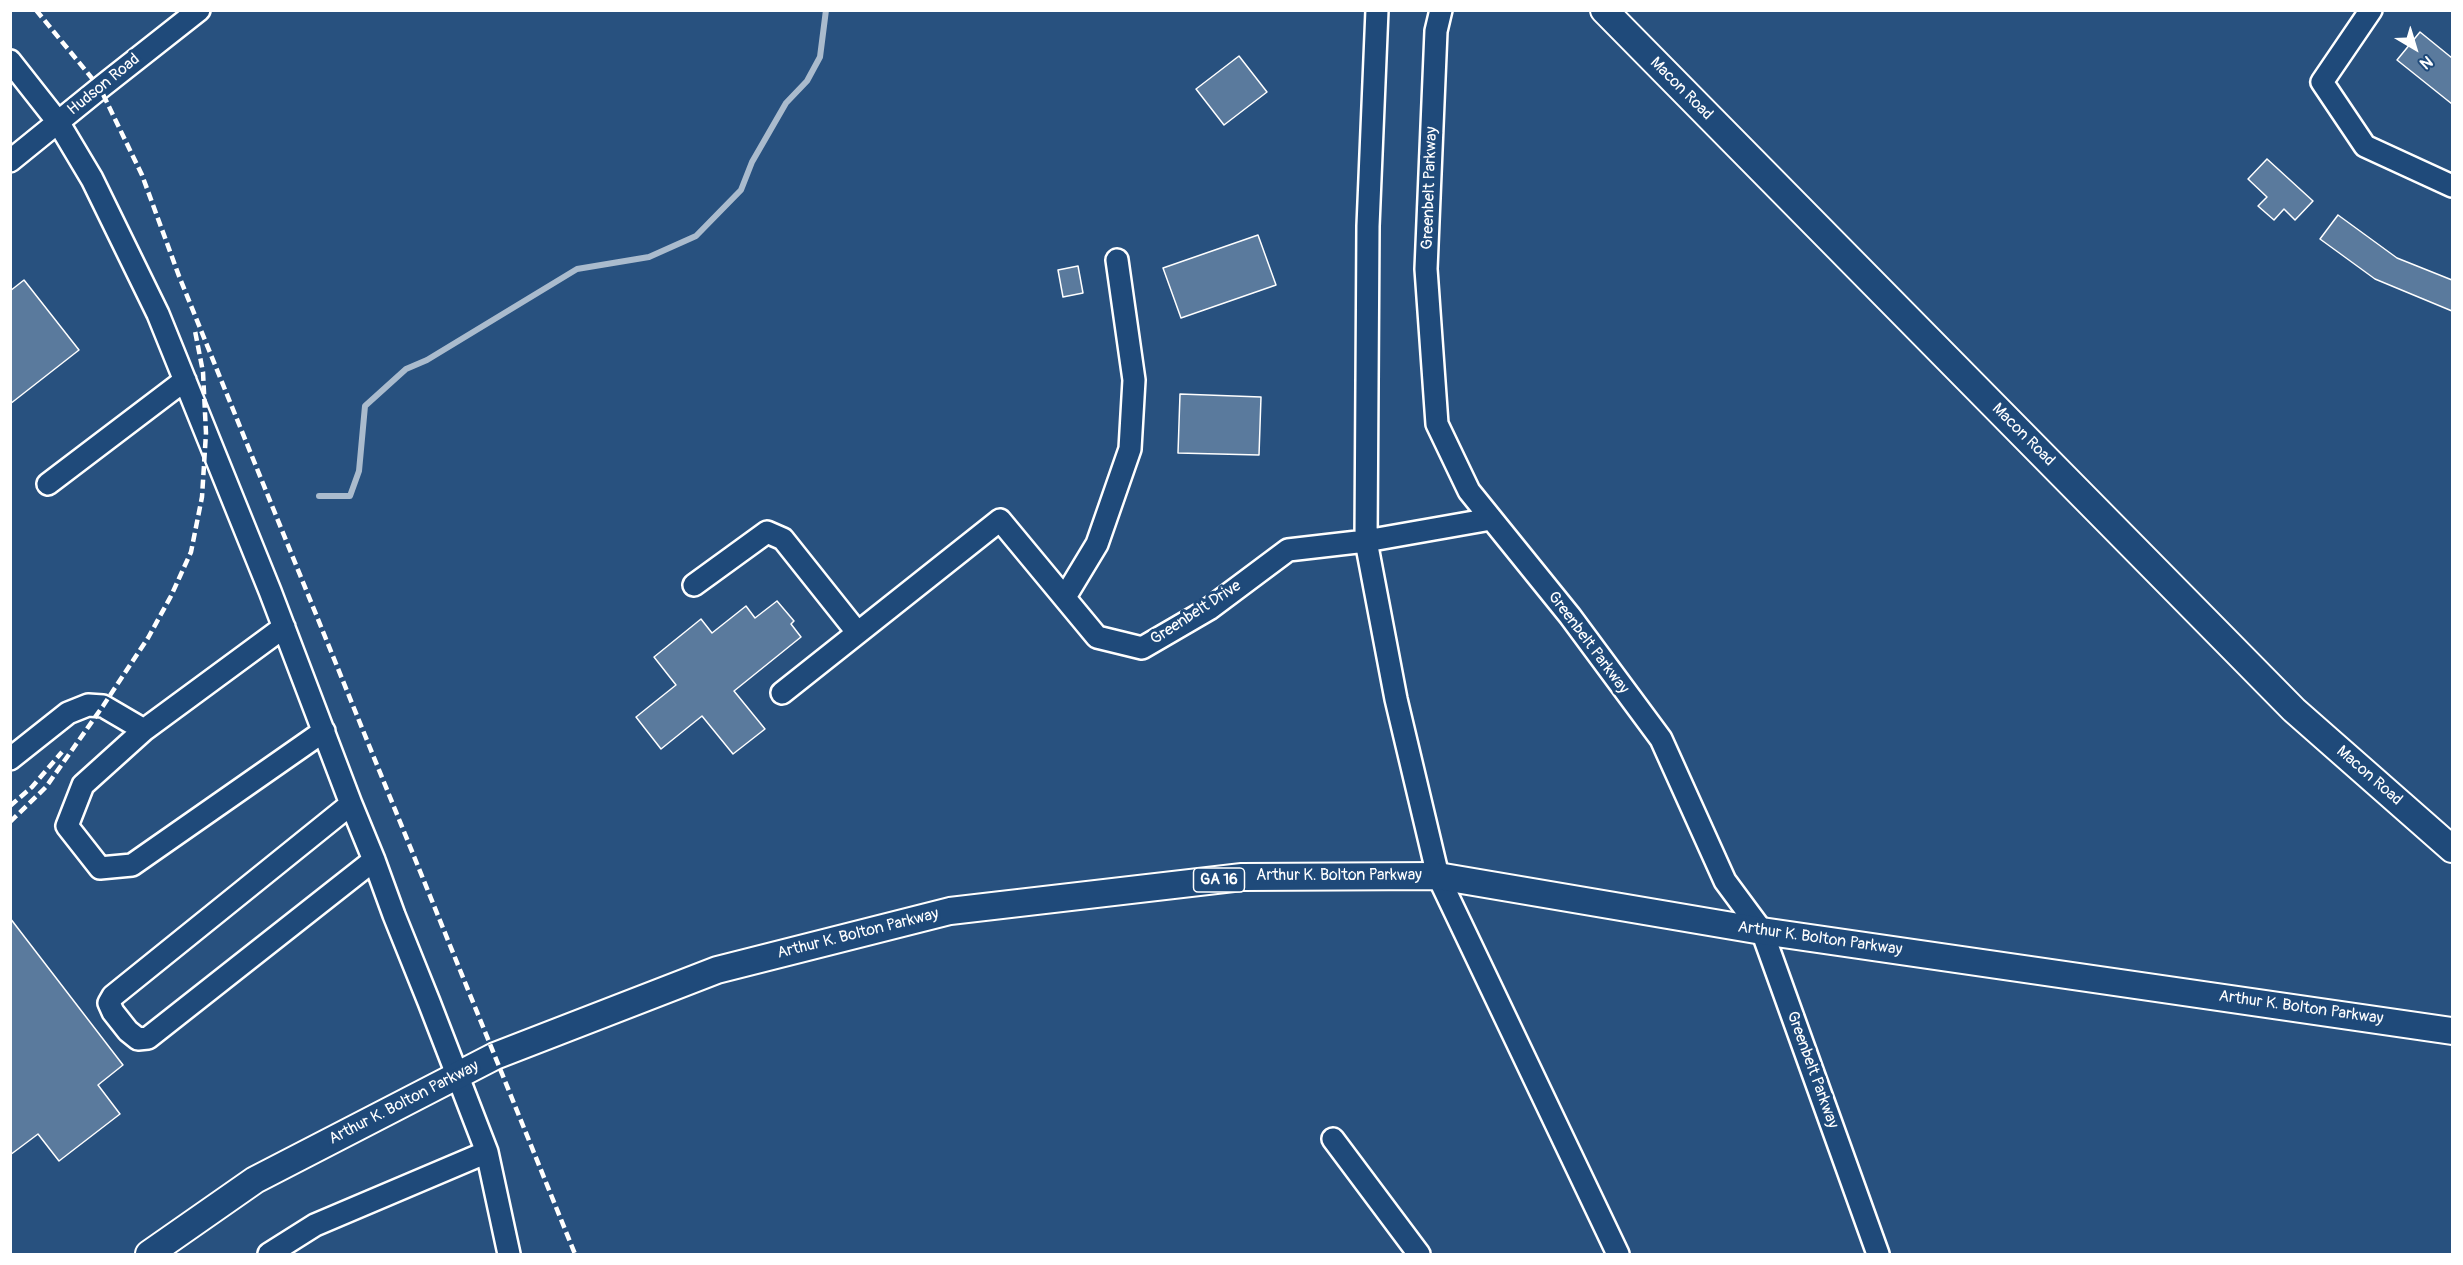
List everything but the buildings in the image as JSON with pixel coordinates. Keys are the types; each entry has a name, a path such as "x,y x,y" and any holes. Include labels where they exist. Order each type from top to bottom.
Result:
{"main road":[{"name":"Macon Road","path":"1604,10 2294,710 2452,849"},
{"name":"Arthur K. Bolton Parkway","path":"149,1254 255,1180 495,1056 717,970 950,911 1242,877 1438,876 1762,931 2452,1031"}],"street":[{"name":"Hudson Road","path":"10,161 199,10"},
{"path":"1377,10 1368,226 1366,542 1395,699 1438,876 1618,1254"},
{"name":"Greenbelt Parkway","path":"1441,10 1436,31 1426,269 1437,424 1468,491 1570,616 1661,739 1725,881 1762,931 1878,1254"},
{"path":"2371,10 2322,82 2365,146 2452,186"},
{"path":"10,61 58,122 92,178 158,314 284,627 487,1152 509,1254"},
{"path":"1065,597 1097,544 1130,449 1134,380 1117,260"},
{"path":"48,484 185,381"},
{"name":"Greenbelt Drive","path":"857,632 1000,520 1097,637 1143,648 1209,609 1288,550 1366,542 1491,519"},
{"path":"694,585 767,532 783,539 857,632 782,693"},
{"path":"284,627 144,730 83,785 67,826 100,868 132,865 324,731"},
{"path":"10,759 68,713 88,705 103,706 144,730"},
{"path":"351,804 113,996 109,1003 113,1012 133,1035 138,1038 148,1038 374,860"},
{"path":"1333,1139 1419,1254"},
{"path":"269,1254 315,1225 487,1152"}],"waterway":[{"path":"319,496 350,496 359,471 365,406 406,369 427,360 577,269 649,257 696,236 741,190 752,162 786,103 807,81 820,57 826,10"}],"railway":[{"path":"36,10 100,88 142,175 179,276 575,1254"},
{"path":"10,822 46,787 103,706 148,638 191,552 202,497 206,433 203,372 195,331"},
{"path":"10,806 32,787 62,752"}]}
